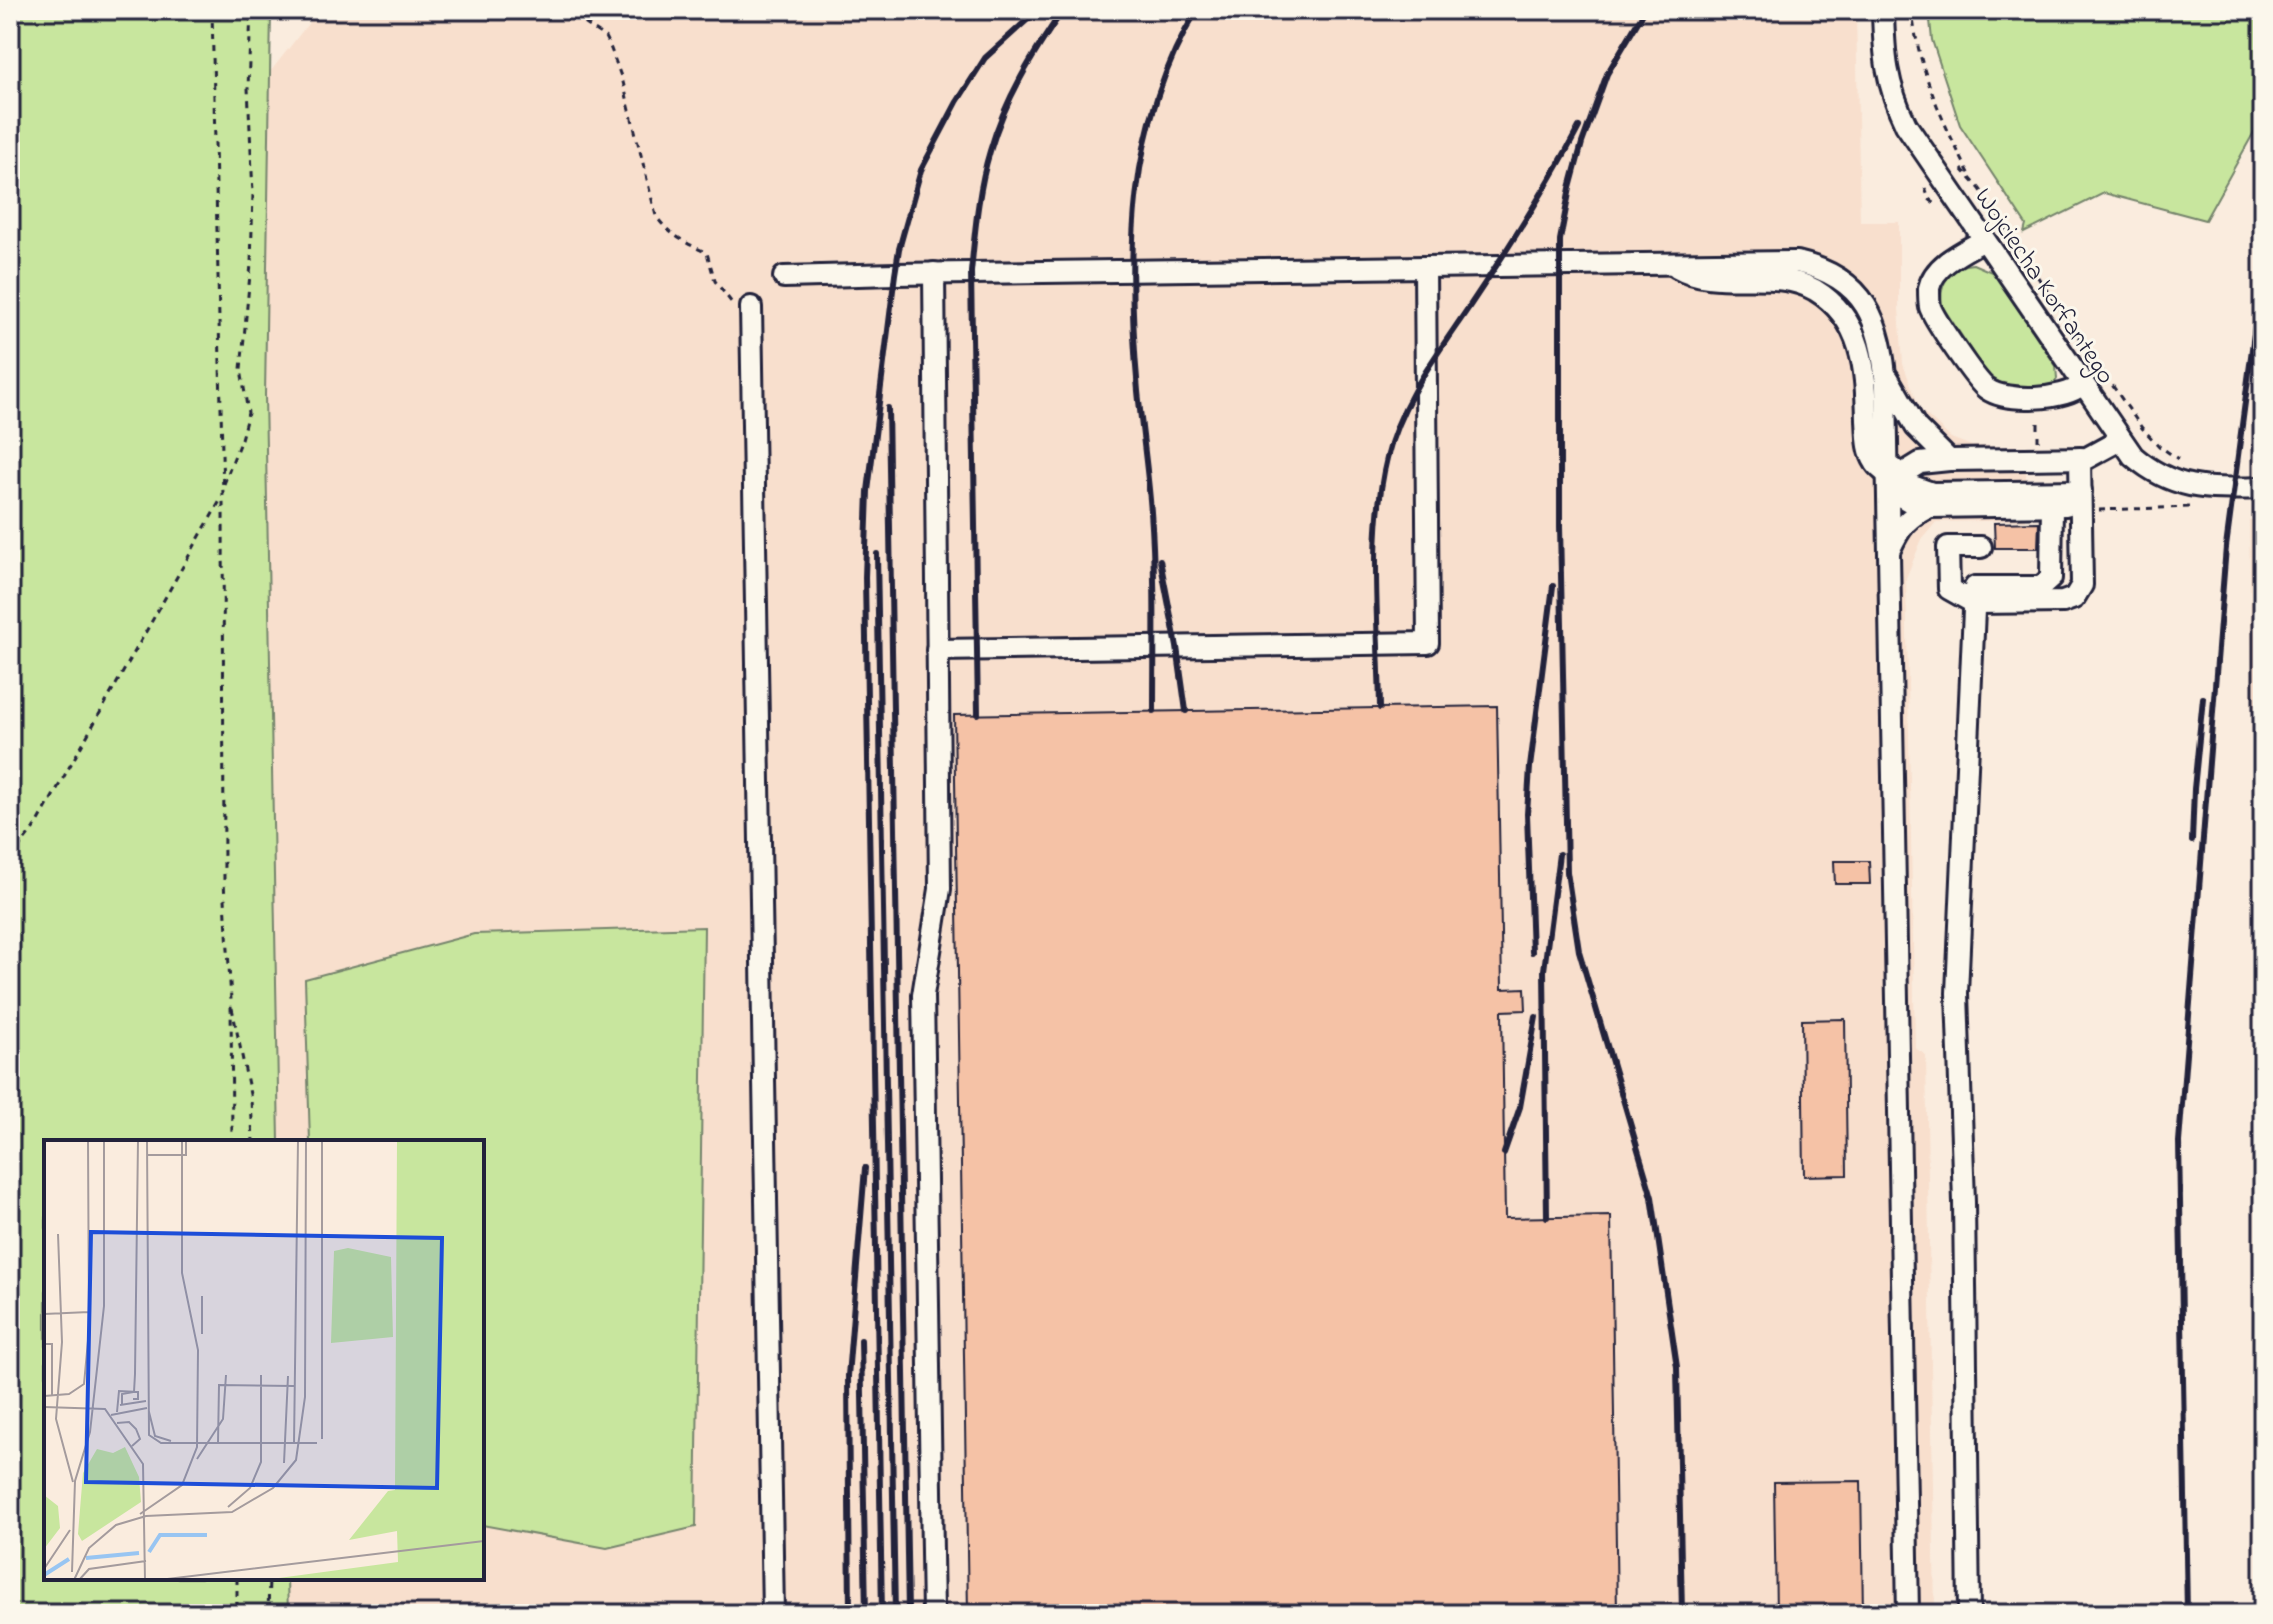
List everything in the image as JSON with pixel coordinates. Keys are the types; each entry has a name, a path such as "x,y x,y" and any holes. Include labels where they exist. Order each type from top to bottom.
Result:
{"street":[{"name":"Wojciecha Korfantego","path":"1883,10 1888,80 1906,125 2120,440 2149,470 2176,483 2203,489 2263,488"},
{"path":"1984,240 1943,265 1929,287 1930,307 1955,348 1987,389 2004,394 2050,398 2072,393 2082,385"},
{"path":"1668,262 1688,273 1705,277 1793,281 1814,290 1837,306 1850,322 1861,348 1866,381 1868,445 1875,463 1893,486 1931,500 2052,505 2067,505 2081,500"},
{"path":"784,277 1797,262 1823,268 1854,291 1872,314 1883,346 1893,486 1890,550 1908,1614"},
{"path":"937,650 1428,643 1425,267"},
{"path":"933,1614 923,995 940,889 934,273"},
{"path":"751,307 773,1614"},
{"path":"1885,370 1916,427 1949,460"},
{"path":"1893,486 1920,463 2087,458 2120,440"},
{"path":"1981,547 1948,547 1949,589 1974,603 2063,602 2074,598 2082,585 2080,458"},
{"path":"1890,550 1912,515 1931,500 2081,500"},
{"path":"1969,1614 1964,1202 1957,993 1975,587 2041,587 2051,578 2052,505"}],"path":[{"path":"212,10 223,496 224,882 231,1000 232,1140"},
{"path":"10,859 36,826 223,496 226,474 241,439 248,413 241,369 251,264 253,193 248,88 251,10"},
{"path":"565,10 605,37 611,49 623,82 656,216 665,229 676,237 707,253 715,281 731,303 751,307"},
{"path":"1912,10 1928,83 1941,118 1974,182 2142,428 2166,451 2186,463"},
{"path":"2081,500 2201,506"},
{"path":"231,1000 251,1099 253,1140"},
{"path":"237,1580 237,1614"},
{"path":"268,1614 269,1580"}],"shaded area":[{"path":"319,10 1856,10 1860,222 1899,222 1899,309 1903,364 1920,409 1951,438 1972,446 2026,446 2026,520 1936,522 1922,539 1906,578 1915,1048 1926,1055 1935,1614 259,1614 259,1580 484,1580 484,1140 250,1140 233,119"},
{"path":"2249,520 2263,520 2263,1108 2259,1040"}],"green space":[{"path":"10,10 271,10 265,395 279,1140 44,1140 44,1580 287,1580 288,1614 10,1614"},
{"path":"1929,10 2263,10 2263,116 2205,220 2104,193 2024,233 2026,225 1960,125 1932,40"},
{"path":"1973,264 1994,273 2056,366 2057,379 2051,387 2017,388 2000,383 1986,373 1942,306 1944,284 1952,272"},
{"path":"704,927 696,1527 607,1548 484,1525 484,1140 310,1140 305,979 474,934"}],"building":[{"path":"2039,522 2038,548 1995,548 1994,523"},
{"path":"1497,706 1502,989 1525,988 1526,1010 1502,1011 1505,1218 1611,1216 1617,1614 968,1614 954,715"},
{"path":"1834,861 1869,861 1870,884 1835,884"},
{"path":"1845,1019 1847,1175 1804,1176 1802,1020"},
{"path":"1861,1481 1863,1614 1776,1614 1774,1482"}],"railway":[{"path":"882,1614 865,577 868,491 899,249 921,170 957,102 985,58 1038,10"},
{"path":"978,714 971,272 976,226 986,166 996,132 1031,60 1063,10"},
{"path":"1154,711 1153,537 1134,342 1133,243 1136,195 1156,100 1197,10"},
{"path":"1645,10 1607,74 1582,143 1560,240 1560,526 1567,872 1579,951 1652,1197 1677,1367 1682,1614"},
{"path":"1380,708 1376,550 1381,487 1393,437 1422,378 1514,239 1579,127"},
{"path":"2187,1614 2179,1142 2226,547 2255,326 2263,300"},
{"path":"888,408 908,1614"},
{"path":"877,554 895,1614"},
{"path":"1160,560 1186,711"},
{"path":"1532,952 1527,814 1553,586"},
{"path":"2192,841 2203,698"},
{"path":"1547,1217 1544,970 1559,854"},
{"path":"1504,1153 1520,1107 1536,1017"},
{"path":"850,1614 848,1376 865,1168"},
{"path":"861,1340 866,1614"}]}
